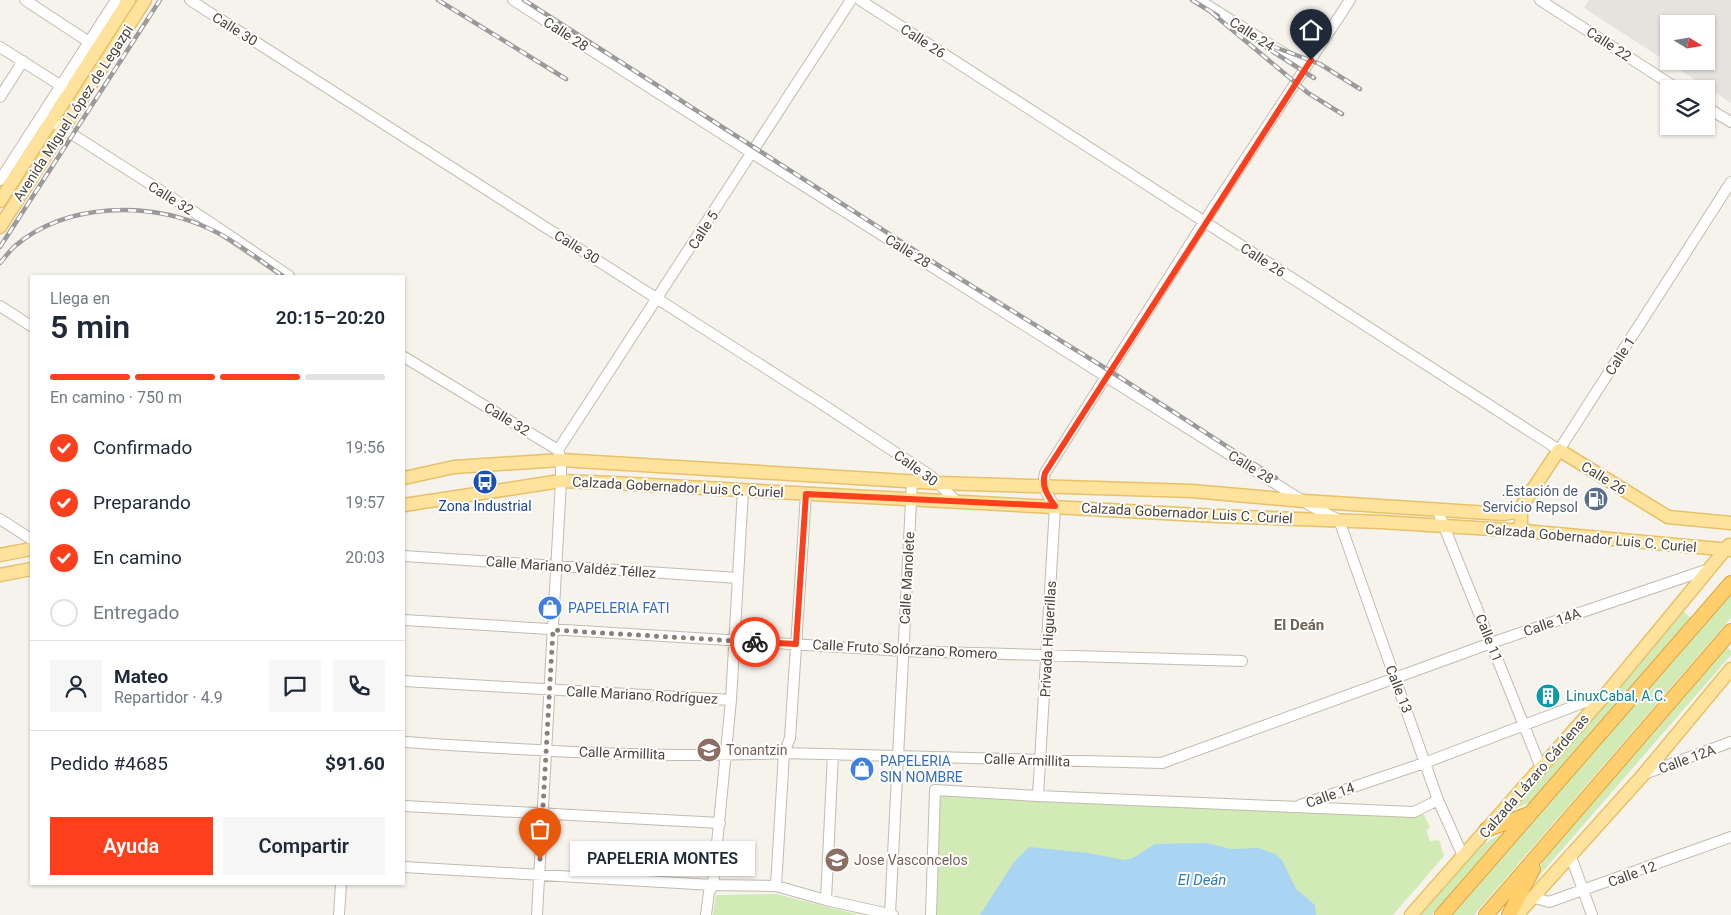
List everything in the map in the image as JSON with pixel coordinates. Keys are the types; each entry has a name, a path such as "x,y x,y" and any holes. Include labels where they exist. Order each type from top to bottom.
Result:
{"highway":[{"name":"Calzada Lázaro Cárdenas","path":"1442,915 1731,583"},
{"path":"1486,915 1731,631"},
{"path":"1486,830 1530,814"},
{"path":"1508,915 1545,847"}],"main road":[{"name":"Avenida Miguel López de Legazpi","path":"0,201 47,118 129,0"},
{"name":"Avenida Miguel López de Legazpi","path":"0,227 146,0"},
{"name":"Calle 1","path":"1520,512 1520,507 1559,450"},
{"name":"Calle 26","path":"1559,450 1668,517"},
{"name":"Calzada Gobernador Luis C. Curiel","path":"405,478 454,467 560,455 912,482 1192,491 1304,501 1504,514 1520,512"},
{"name":"Calzada Gobernador Luis C. Curiel","path":"405,505 561,481 911,498 1218,516 1444,526 1729,548"},
{"path":"1520,512 1524,531"},
{"name":"Calzada Gobernador Luis C. Curiel","path":"1668,517 1731,523"},
{"name":"Calzada Lázaro Cárdenas","path":"1411,915 1606,694 1710,568 1729,548"},
{"path":"0,555 30,549"},
{"path":"0,575 30,569"},
{"path":"1516,915 1643,775 1731,669"}],"street":[{"path":"25,0 90,42"},
{"name":"Avenida Miguel López de Legazpi","path":"66,89 90,42 116,0"},
{"name":"Calle 30","path":"190,0 825,406 938,483 957,502"},
{"name":"Calle 28","path":"513,0 1304,501 1339,520"},
{"name":"Calle 5","path":"560,455 851,0"},
{"name":"Calle 26","path":"860,0 1559,450"},
{"name":"Calle 24","path":"1200,0 1306,67"},
{"path":"1055,506 1044,485 1045,473 1204,222 1350,0"},
{"name":"Calle 22","path":"1540,0 1664,80"},
{"path":"0,47 82,99"},
{"path":"0,95 23,61"},
{"path":"1715,112 1731,122"},
{"name":"Avenida Miguel López de Legazpi","path":"0,180 47,118"},
{"name":"Calle 32","path":"47,118 202,217 288,275"},
{"name":"Calle 1","path":"1559,450 1731,182"},
{"path":"0,306 30,325"},
{"name":"Calle 32","path":"405,359 560,455"},
{"path":"537,915 561,481 560,455"},
{"name":"Calle Manolete","path":"892,915 912,482"},
{"path":"706,915 720,823 726,756 744,490"},
{"path":"776,886 784,753 790,738 806,494"},
{"name":"Privada Higuerillas","path":"1038,796 1055,506"},
{"name":"Calle 11","path":"1437,509 1541,768"},
{"path":"0,520 30,538"},
{"name":"Calle 13","path":"1339,520 1427,762 1438,800 1463,856"},
{"name":"Calle Mariano Valdéz Téllez","path":"405,556 738,578"},
{"name":"Calle 14A","path":"1395,677 1710,568"},
{"name":"Calle Fruto Solórzano Romero","path":"405,620 904,651 1242,661"},
{"name":"Calle Armillita","path":"405,742 546,751 726,756 784,753 1041,762 1162,763 1395,677"},
{"name":"Calle Mariano Rodríguez","path":"405,681 731,700"},
{"name":"Calle 14","path":"931,915 935,790 1294,807 1427,762 1606,694"},
{"name":"Calle 12A","path":"1643,775 1731,742"},
{"path":"826,900 833,754"},
{"path":"1294,807 1414,812 1438,800"},
{"path":"405,806 720,823"},
{"name":"Calle 12","path":"1532,897 1549,902 1583,892 1731,837"},
{"path":"1570,854 1592,915"},
{"path":"405,867 712,885 776,886 892,915"},
{"path":"339,915 341,885"}],"shaded area":[{"path":"1589,0 1731,0 1731,103 1715,93 1715,80 1695,80 1680,70 1715,70 1715,15 1660,15 1660,57 1584,8"}],"green space":[{"path":"1731,591 1731,618 1474,915 1449,915"},
{"path":"1683,611 1692,619 1529,803 1509,811"},
{"path":"1725,645 1731,651 1731,655 1532,884 1548,851"},
{"path":"940,793 1424,815 1430,828 1426,830 1430,841 1439,840 1444,856 1393,915 936,915"},
{"path":"1503,833 1432,915 1418,915 1476,848"},
{"path":"776,894 860,915 713,915 716,895"}],"water":[{"name":"El Deán","path":"1206,843 1231,849 1258,848 1275,854 1282,860 1296,889 1315,905 1316,915 980,915 1014,862 1029,847 1088,853 1124,860 1133,858 1155,844"}],"railway":[{"path":"0,247 160,0"},
{"path":"438,0 566,79"},
{"path":"524,0 933,262 1110,371 1276,478"},
{"path":"1192,0 1218,16"},
{"path":"1212,13 1308,93 1342,114"},
{"path":"1258,42 1314,78"},
{"path":"1272,46 1320,64 1360,89"},
{"path":"0,263 15,246 36,231 59,221 84,214 110,210 136,210 187,220 210,229 238,245 282,275"}],"way so far":[{"path":"540,859 553,630 755,642"}],"place":[{"name":"Zona Industrial","path":"485,482"},
{"name":".Estación de Servicio Repsol","path":"1596,499"},
{"name":"PAPELERIA FATI","path":"550,608"},
{"name":"LinuxCabal, A.C.","path":"1548,696"},
{"name":"Tonantzin","path":"709,750"},
{"name":"PAPELERIA SIN NOMBRE","path":"862,769"},
{"name":"PAPELERIA MONTES","path":"540,859"},
{"name":"Jose Vasconcelos","path":"837,860"}],"district":[{"name":"El Deán","path":"1299,625"}],"route":[{"path":"755,642 796,644 806,494 1055,506 1045,491 1043,481 1045,473 1204,222 1311,60"}]}
